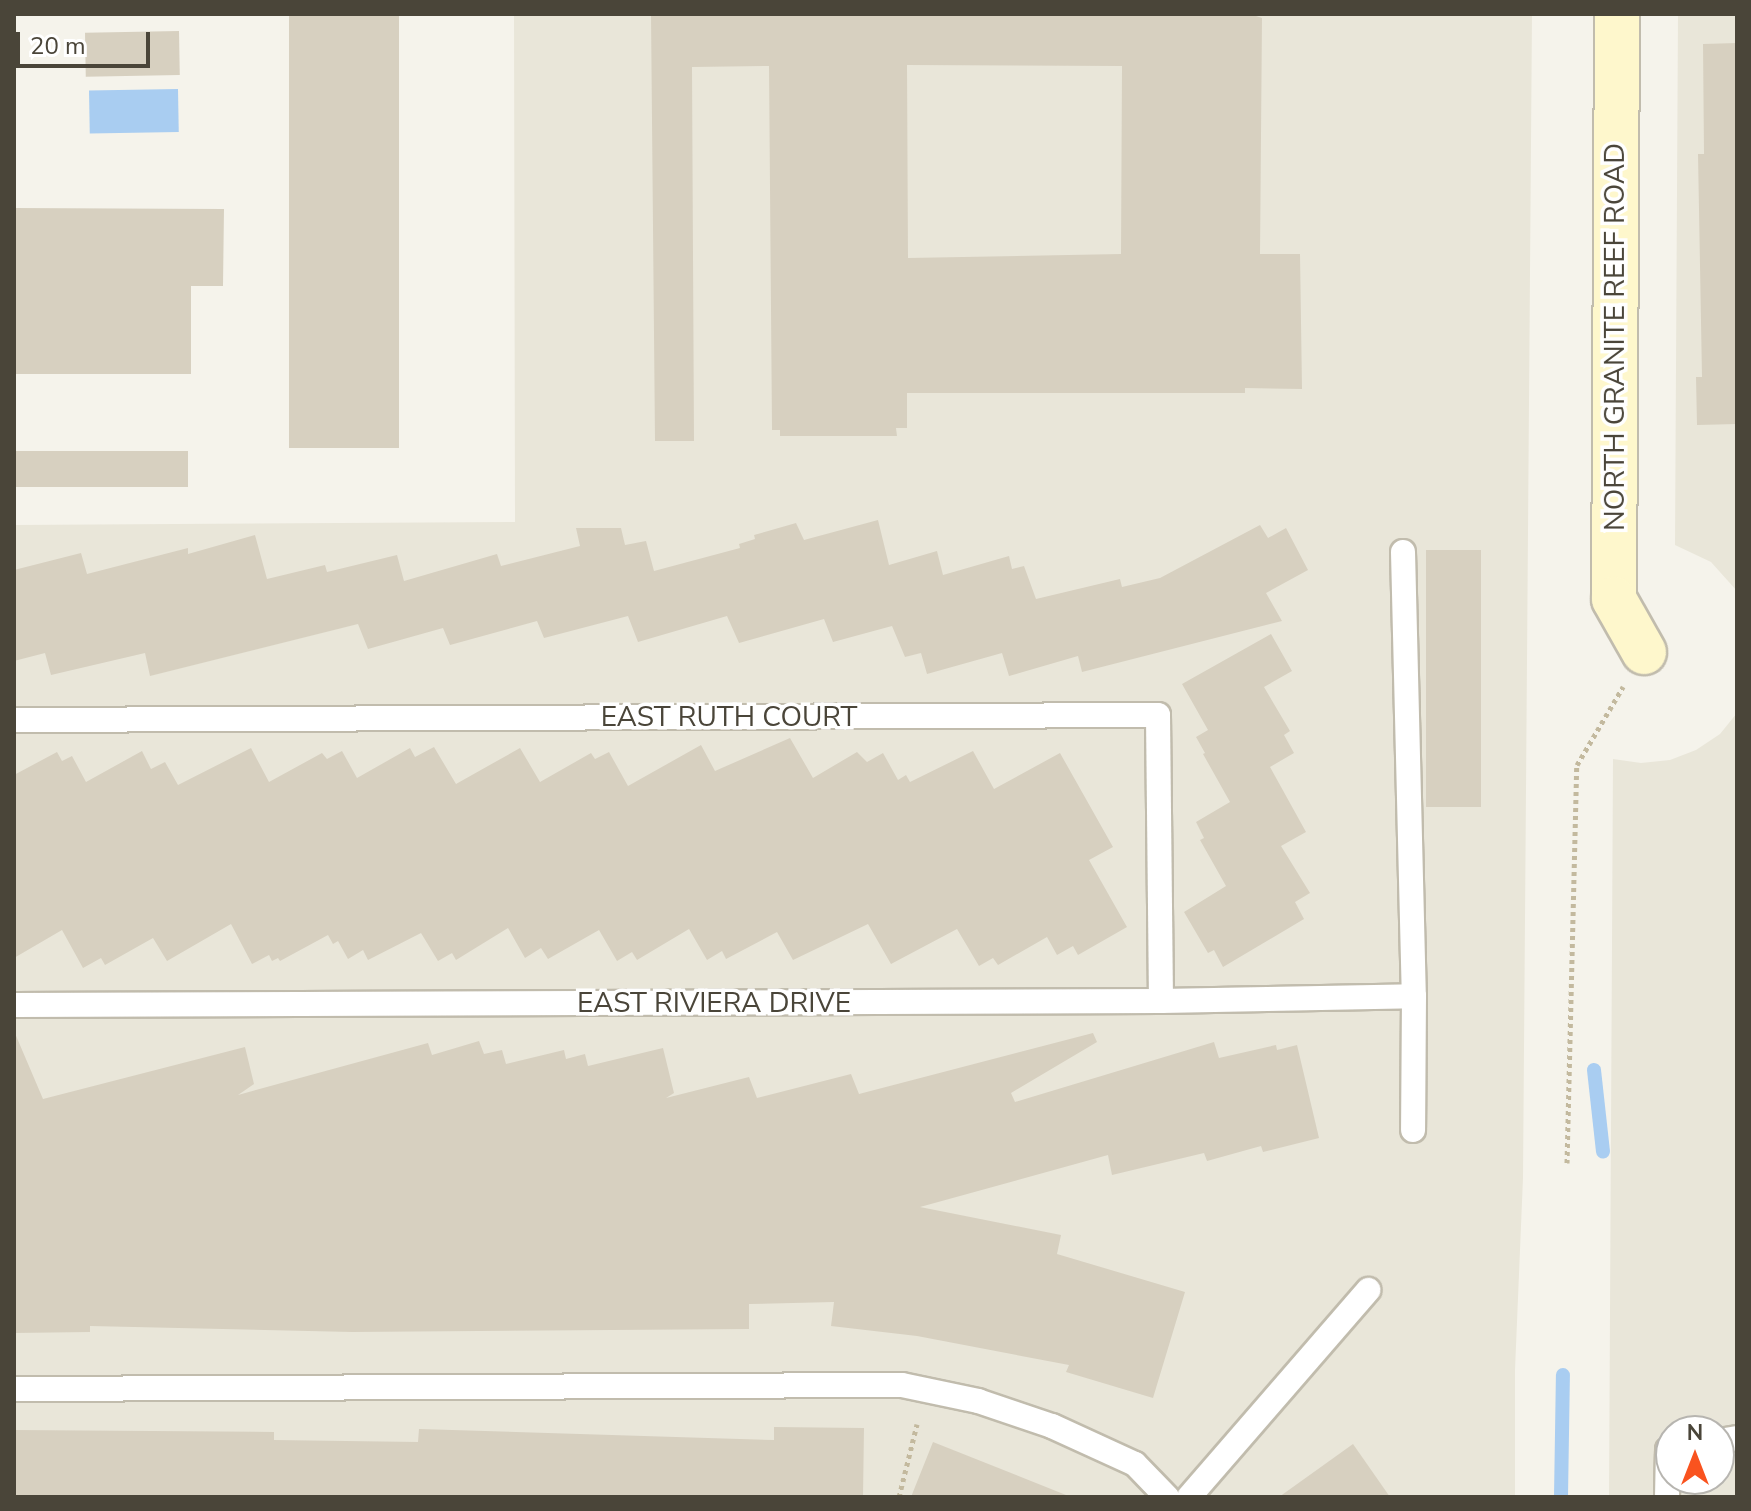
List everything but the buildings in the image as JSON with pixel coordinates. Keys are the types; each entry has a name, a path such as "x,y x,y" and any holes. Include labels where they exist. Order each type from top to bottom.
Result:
{"street":[{"name":"NORTH GRANITE REEF ROAD","path":"1617,14 1614,599 1644,652"}],"lane":[{"path":"1403,552 1414,996 1413,1130"},
{"name":"EAST RUTH COURT","path":"14,720 1158,715 1161,1001"},
{"name":"EAST RIVIERA DRIVE","path":"14,1005 1161,1001 1414,996"},
{"path":"1189,1497 1368,1290"},
{"path":"14,1389 902,1385 978,1401 1052,1426 1135,1464 1167,1497"}],"path":[{"path":"1567,1163 1577,765 1644,652"},
{"path":"899,1497 926,1390"}],"shaded area":[{"path":"514,14 1532,14 1523,1178 1515,1370 1515,1497 14,1497 14,525 515,522"},
{"path":"1678,14 1737,14 1737,591 1711,562 1675,545"},
{"path":"1737,713 1737,1497 1609,1497 1613,759 1641,763 1670,760 1696,750 1720,734"}],"water":[{"path":"178,89 179,132 90,134 89,91"}],"waterway":[{"path":"1594,1070 1603,1152"},
{"path":"1561,1497 1563,1375"}]}
